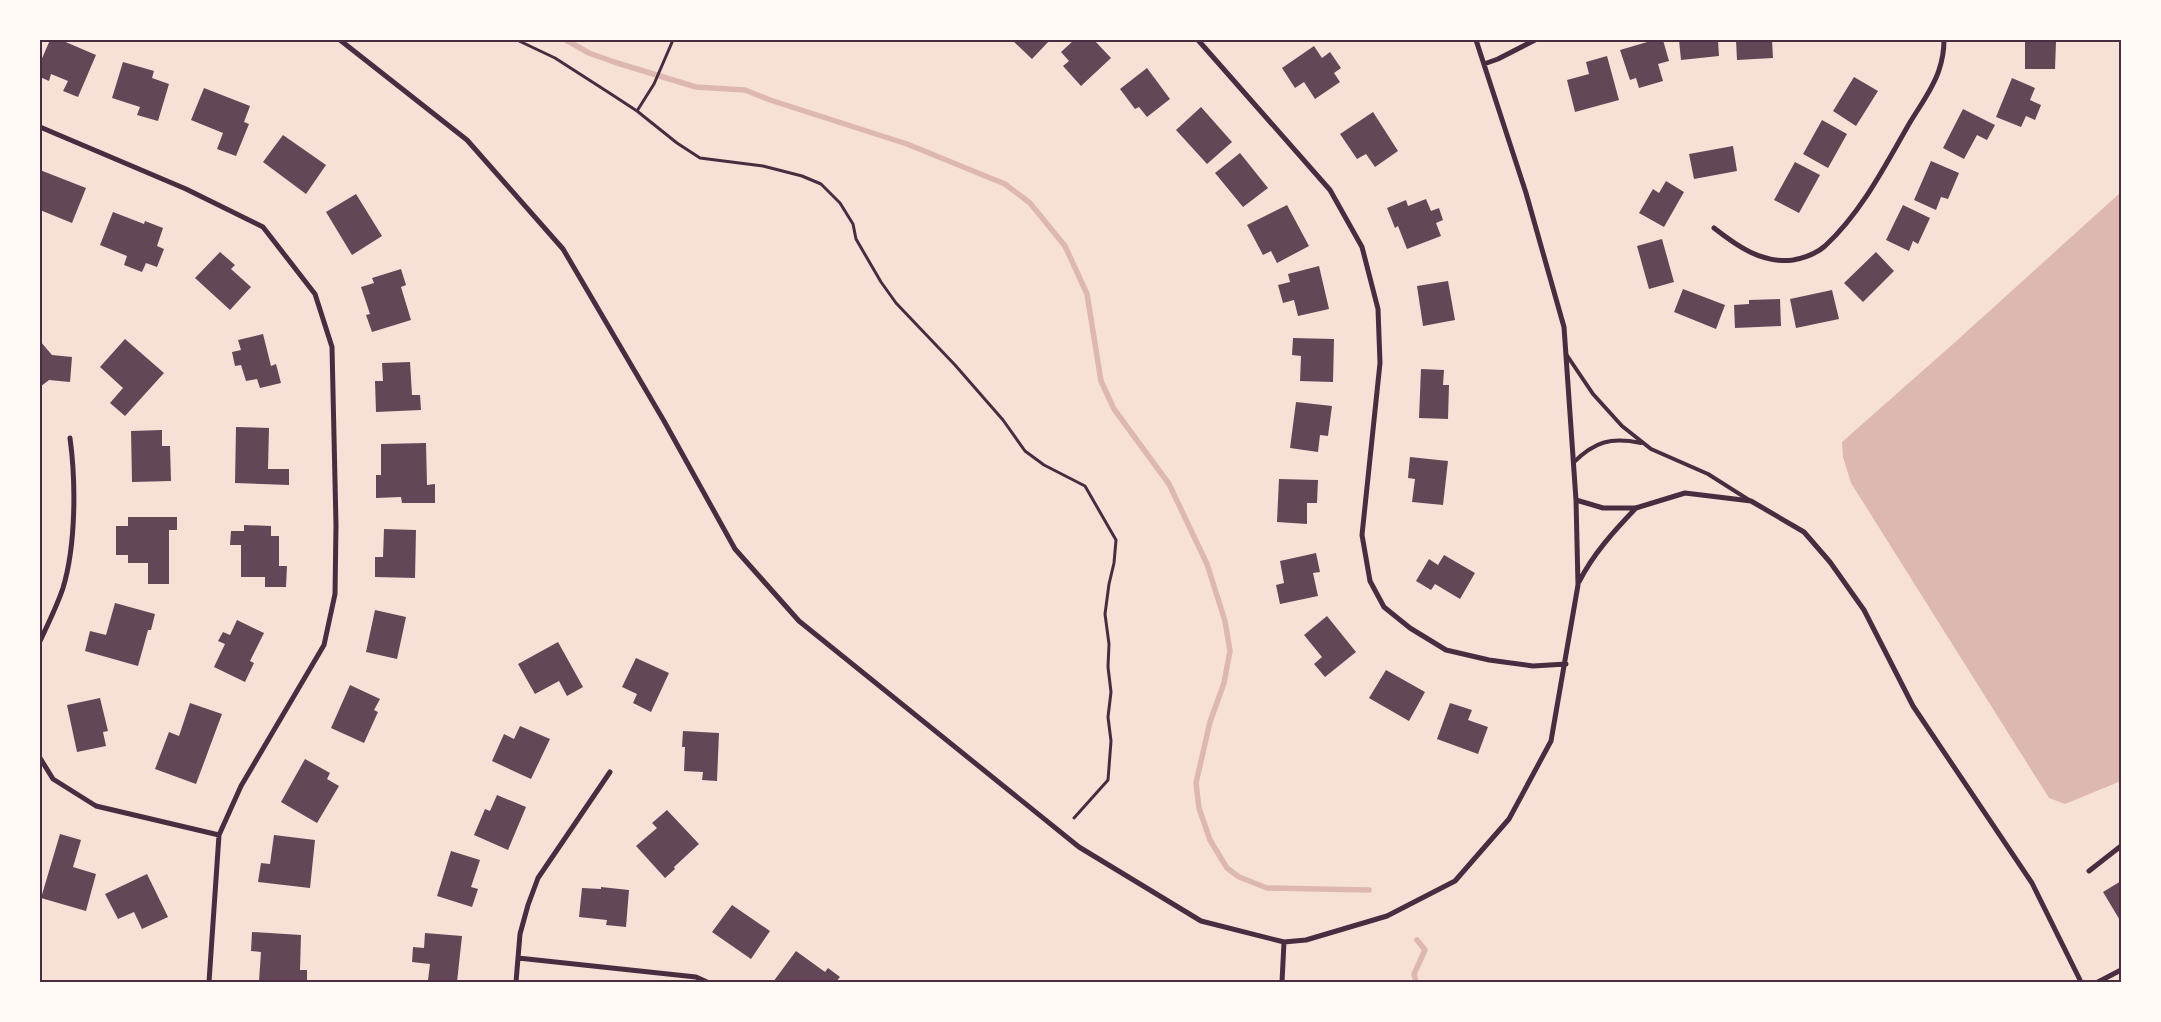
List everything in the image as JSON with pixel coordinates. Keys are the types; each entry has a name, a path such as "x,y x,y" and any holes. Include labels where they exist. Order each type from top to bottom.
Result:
{"street":[{"path":"340,40 467,140 563,249 664,421 735,549 799,621 1079,847 1201,921 1284,942 1306,940 1387,916 1454,881 1509,820 1551,741 1566,664 1578,585 1576,500 1564,327 1526,193 1476,40"},
{"path":"1198,40 1330,190 1362,247 1378,309 1380,363 1362,535 1370,581 1384,607 1410,628 1446,650 1489,660 1533,666 1566,664"},
{"path":"1484,64 1535,40"},
{"path":"1714,228 1736,245 1756,256 1770,259 1794,260 1823,247 1850,218 1880,174 1925,98 1938,72 1944,40"},
{"path":"40,127 186,189 262,227 315,294 332,347 336,525 335,594 324,645 241,786 220,835 209,982"},
{"path":"40,641 63,588 71,548 74,470 70,438"},
{"path":"1576,500 1603,508 1636,508 1684,493 1751,501 1804,532 1830,562 1864,610 1913,706 2032,883 2081,982"},
{"path":"1578,585 1586,568 1609,536 1636,508"},
{"path":"40,758 53,779 96,806 220,835"},
{"path":"516,982 520,934 538,878 610,772"},
{"path":"2088,871 2121,846"},
{"path":"1282,982 1284,942"},
{"path":"518,958 696,977 707,982"},
{"path":"2098,982 2121,970"}],"lane":[{"path":"1566,354 1593,394 1622,426 1650,449 1708,474 1751,501"},
{"path":"1573,463 1595,445 1609,440 1643,443"}],"path":[{"path":"517,40 555,58 637,111 654,126 700,158 763,166 802,176 821,184 840,203 853,224 856,239 881,282 896,303 955,365 1003,420 1025,451 1044,465 1086,486 1116,540 1105,614 1109,644 1110,692 1108,717 1110,741 1108,780 1074,818"},
{"path":"637,111 654,84 673,40"}],"shaded area":[{"path":"2121,192 2121,781 2065,804 2049,798 1851,483 1843,457 1842,442"}],"building":[{"path":"50,40 61,40 96,55 78,97 63,91 68,81 51,74 49,81 40,77 40,63"},
{"path":"1012,40 1050,40 1032,59"},
{"path":"1074,40 1094,40 1111,58 1081,86 1063,66 1069,61 1061,52"},
{"path":"1654,40 1663,40 1669,61 1658,64 1663,81 1639,88 1636,78 1630,80 1620,50"},
{"path":"1679,40 1718,40 1719,56 1681,60"},
{"path":"1736,40 1772,40 1773,58 1737,60"},
{"path":"2025,40 2051,40 2051,42 2056,42 2055,69 2025,69"},
{"path":"1314,46 1322,58 1330,52 1341,68 1334,73 1340,82 1315,99 1304,82 1295,88 1282,68"},
{"path":"1607,56 1619,100 1575,112 1567,80 1589,74 1586,62"},
{"path":"123,62 154,71 152,78 169,84 158,121 137,115 140,107 112,98"},
{"path":"1147,68 1170,99 1147,117 1139,107 1135,109 1120,89"},
{"path":"1854,77 1878,91 1856,126 1833,111"},
{"path":"2012,78 2035,88 2030,100 2041,105 2035,120 2026,116 2021,127 1996,117"},
{"path":"204,88 250,106 244,122 249,124 236,156 217,149 223,133 191,120"},
{"path":"1201,107 1232,142 1207,164 1176,130"},
{"path":"1963,109 1995,125 1987,140 1977,135 1964,159 1943,148"},
{"path":"1373,112 1398,151 1375,167 1366,154 1357,159 1340,134"},
{"path":"1822,120 1847,134 1828,168 1803,154"},
{"path":"283,135 326,165 306,194 263,162"},
{"path":"1733,146 1737,171 1694,179 1689,154"},
{"path":"1240,153 1268,188 1243,207 1215,173"},
{"path":"1931,161 1959,173 1948,199 1941,197 1936,210 1914,200"},
{"path":"1795,162 1820,175 1799,213 1774,200"},
{"path":"40,170 86,188 72,223 40,210"},
{"path":"1666,181 1684,192 1664,227 1639,213 1653,189 1659,193"},
{"path":"356,194 382,236 352,255 326,212"},
{"path":"1426,199 1431,211 1439,208 1443,220 1436,223 1441,236 1407,249 1398,226 1395,228 1387,208 1406,200 1408,206"},
{"path":"1287,205 1309,246 1277,263 1271,251 1263,255 1247,225"},
{"path":"1903,205 1930,218 1918,244 1913,241 1909,251 1886,240"},
{"path":"113,212 144,224 145,221 163,228 157,246 164,249 157,267 146,263 142,272 124,265 127,256 100,245"},
{"path":"1662,239 1674,282 1649,289 1637,246"},
{"path":"220,252 235,265 231,269 251,287 230,310 195,278"},
{"path":"1876,252 1894,271 1863,302 1844,283"},
{"path":"1319,266 1329,309 1298,316 1294,300 1283,303 1278,285 1290,282 1288,274"},
{"path":"401,269 406,285 401,287 411,320 372,332 366,315 370,314 361,287 374,283 372,278"},
{"path":"1448,281 1455,320 1423,326 1417,286"},
{"path":"1683,289 1725,305 1716,329 1674,312"},
{"path":"1832,290 1839,319 1796,328 1790,299"},
{"path":"1780,299 1781,326 1735,328 1734,305 1749,304 1749,300"},
{"path":"263,334 271,366 276,364 281,383 260,388 257,379 246,381 241,365 235,366 232,352 241,350 238,340"},
{"path":"1293,338 1334,339 1333,382 1300,381 1301,356 1292,355"},
{"path":"125,339 164,373 125,416 110,403 123,388 100,367"},
{"path":"40,341 52,355 72,357 70,382 49,380 40,387"},
{"path":"410,362 412,395 420,395 421,410 376,412 375,381 383,381 382,363"},
{"path":"1421,369 1444,370 1443,385 1449,385 1448,419 1419,418"},
{"path":"1296,402 1332,406 1328,436 1320,435 1318,452 1290,448"},
{"path":"236,427 269,428 268,469 289,469 289,485 235,483"},
{"path":"162,430 162,446 170,446 171,481 132,482 131,431"},
{"path":"426,443 427,485 435,484 435,503 402,503 401,497 376,498 376,475 381,475 381,444"},
{"path":"1410,457 1448,461 1443,505 1412,502 1415,479 1408,478"},
{"path":"1279,479 1318,480 1317,503 1307,503 1307,524 1277,522"},
{"path":"128,517 177,517 177,530 169,530 169,584 148,584 148,563 128,563 128,555 116,555 116,526 128,526"},
{"path":"244,525 271,526 271,536 279,536 279,566 287,566 286,587 265,587 265,577 241,577 241,545 230,545 231,531 244,531"},
{"path":"384,529 416,530 415,578 375,577 375,557 383,557"},
{"path":"1316,553 1320,572 1313,573 1318,596 1280,604 1276,585 1284,583 1280,561"},
{"path":"1444,555 1475,573 1460,599 1435,584 1431,590 1416,581 1429,559 1438,565"},
{"path":"115,603 155,614 151,630 148,630 138,666 85,651 90,631 106,635"},
{"path":"375,610 406,617 397,659 366,652"},
{"path":"1327,616 1356,652 1325,677 1314,664 1322,657 1304,635"},
{"path":"237,620 264,633 250,661 254,663 245,682 214,667 225,644 218,641 223,632 230,635"},
{"path":"558,642 583,687 567,696 559,681 535,694 518,664"},
{"path":"636,658 669,673 651,712 633,703 637,694 622,687"},
{"path":"1386,670 1425,692 1409,721 1369,698"},
{"path":"350,685 380,699 374,710 378,712 364,743 331,728"},
{"path":"100,698 108,731 103,732 106,746 77,752 67,705"},
{"path":"190,703 222,714 196,784 155,769 169,732 179,736"},
{"path":"1450,703 1472,710 1468,720 1488,727 1478,754 1437,739"},
{"path":"520,726 550,739 531,779 492,761 504,734 514,739"},
{"path":"683,731 719,733 717,781 702,780 703,772 684,771 685,747 682,747"},
{"path":"305,759 330,773 327,779 339,786 317,823 281,802"},
{"path":"497,795 526,807 508,850 474,835 485,809 490,811"},
{"path":"667,810 699,844 665,878 636,846 657,828 652,823"},
{"path":"60,834 81,840 73,867 96,874 86,911 41,898"},
{"path":"274,835 315,840 310,888 258,882 261,863 270,864"},
{"path":"451,851 480,860 471,887 478,889 472,907 437,896"},
{"path":"147,874 168,917 142,929 134,912 118,919 105,894"},
{"path":"2121,881 2121,922 2103,892"},
{"path":"601,887 629,890 626,927 606,925 607,920 579,917 582,888 601,889"},
{"path":"732,905 770,931 751,959 712,932"},
{"path":"252,932 301,935 300,970 307,970 307,982 259,981 261,952 251,951"},
{"path":"425,933 462,936 457,982 428,980 430,964 412,962 413,947 424,948"},
{"path":"796,951 825,972 828,968 840,977 836,982 773,982"}],"waterway":[{"path":"566,40 589,53 614,62 696,87 745,90 770,100 907,144 1005,184 1030,203 1065,246 1087,294 1101,381 1114,409 1169,484 1207,564 1225,621 1230,651 1224,683 1210,722 1196,783 1199,808 1210,840 1227,868 1239,877 1267,888 1369,890"},
{"path":"1416,982 1414,974 1425,950 1417,940"}]}
